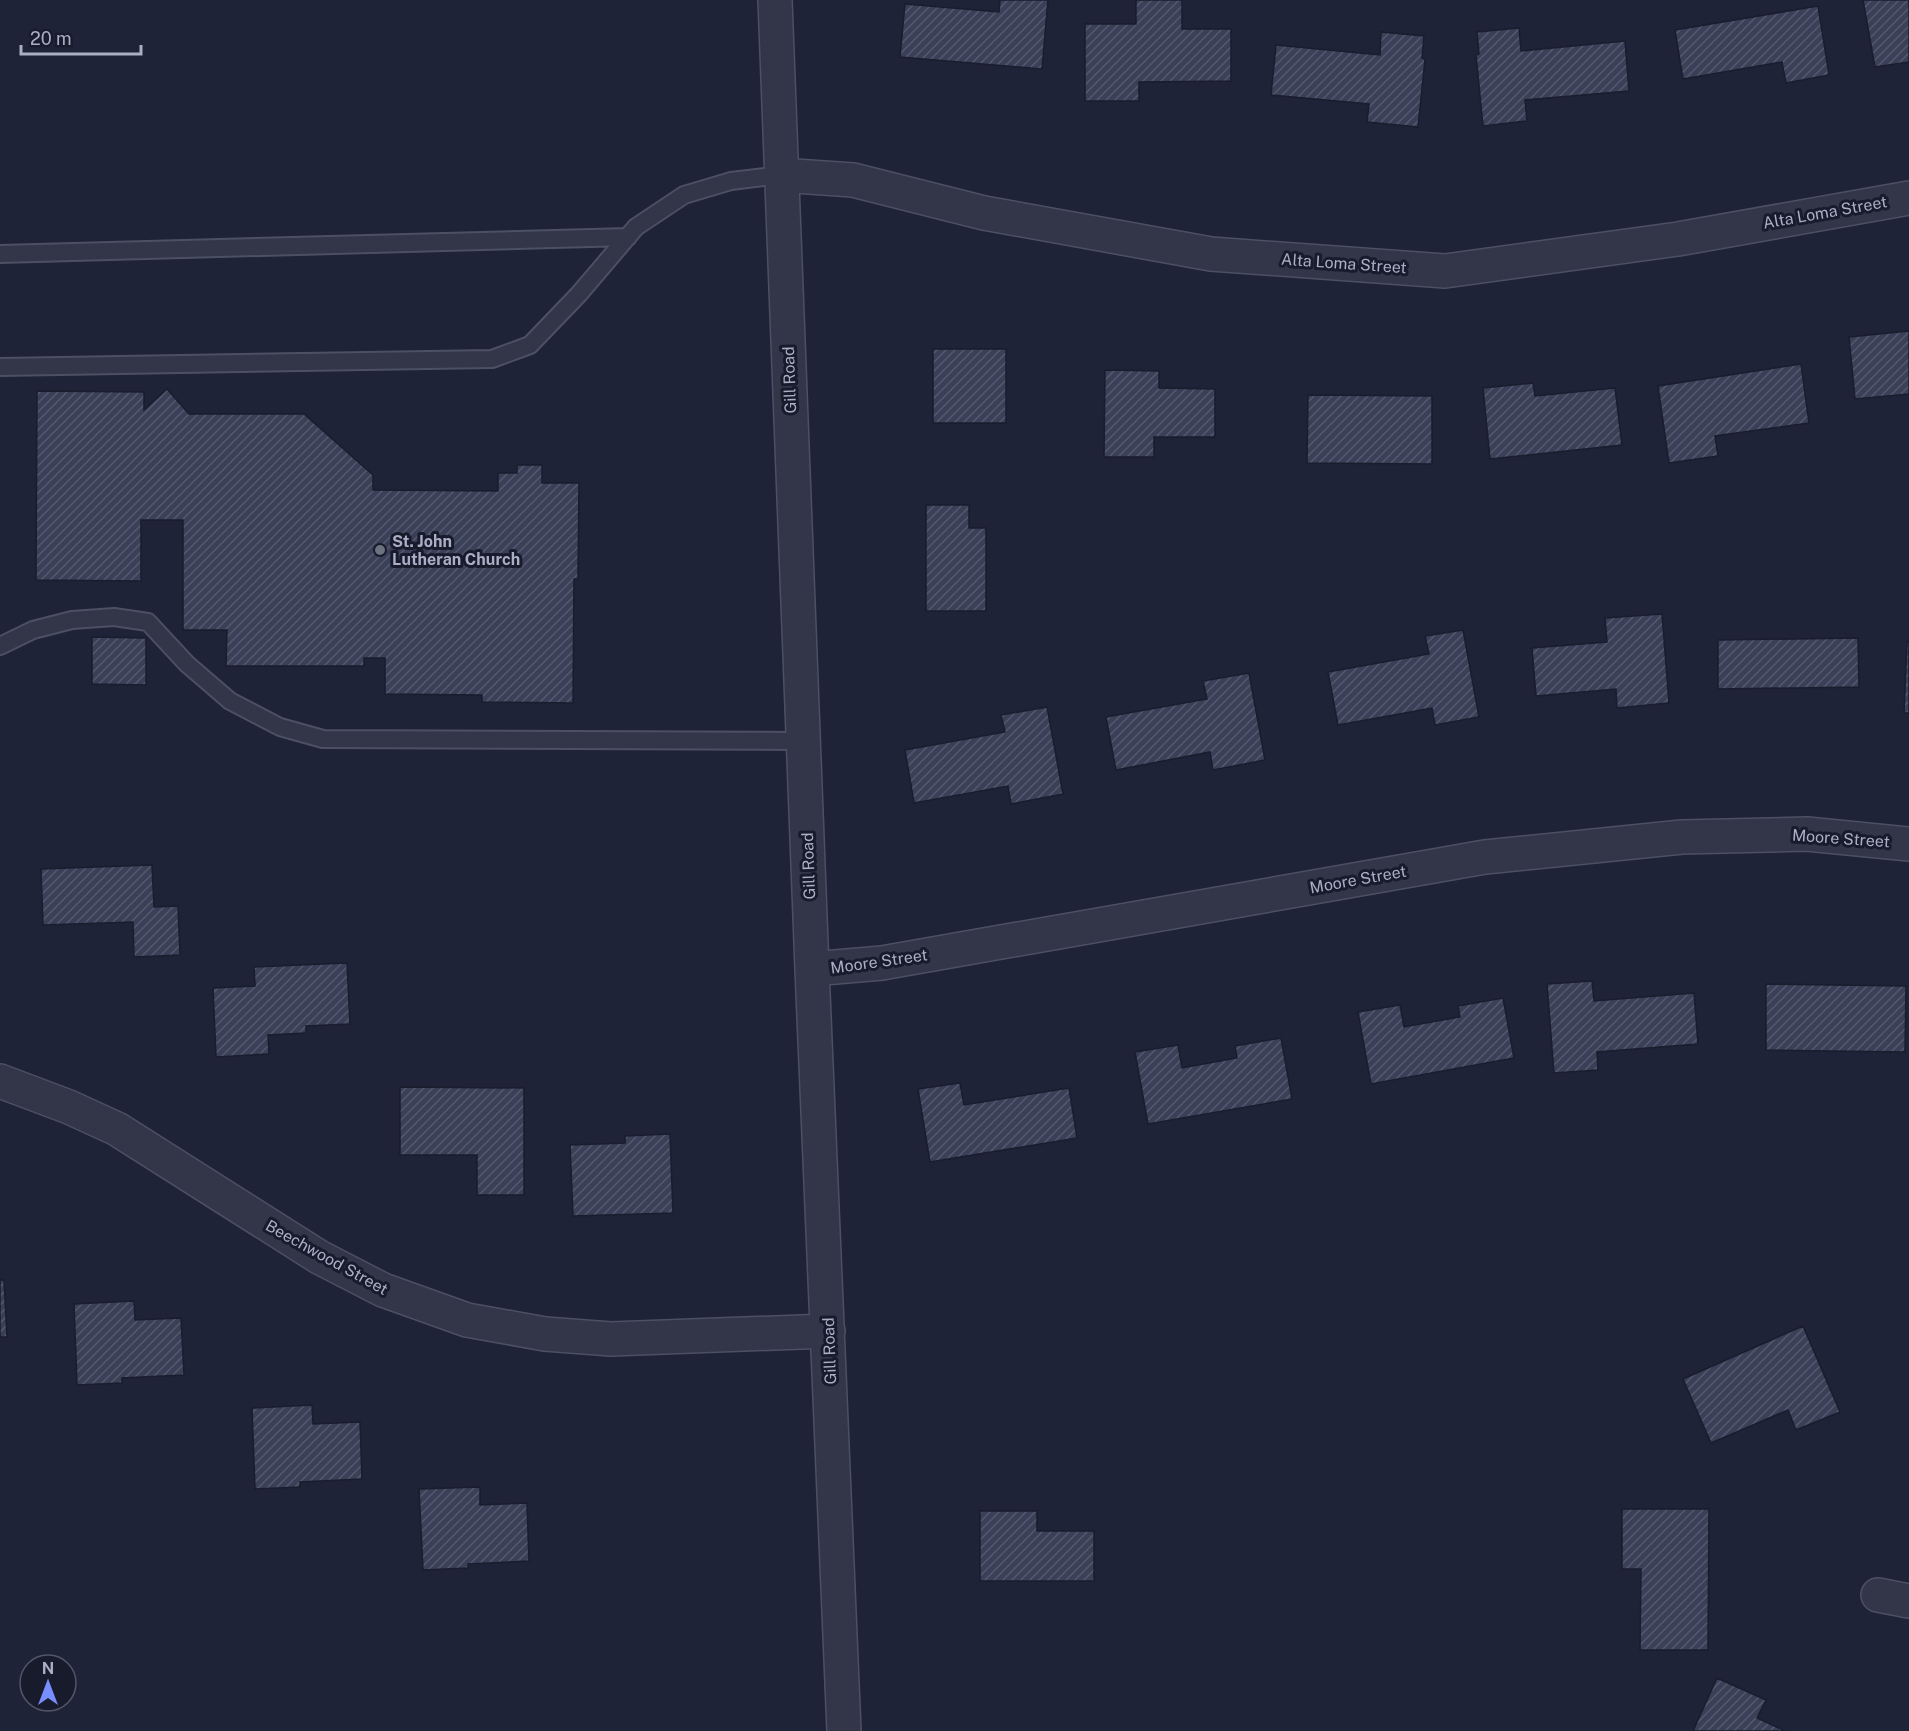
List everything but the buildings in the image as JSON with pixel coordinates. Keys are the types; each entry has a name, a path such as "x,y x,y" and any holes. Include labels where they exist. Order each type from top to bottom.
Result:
{"street":[{"name":"Gill Road","path":"775,0 780,176 844,1731"},
{"name":"Alta Loma Street","path":"780,176 853,180 984,213 1211,254 1445,271 1678,239 1909,198"},
{"name":"Moore Street","path":"812,969 882,963 1485,857 1682,837 1807,834 1909,844"},
{"name":"Beechwood Street","path":"0,1081 69,1107 117,1129 319,1257 383,1290 466,1320 545,1334 611,1339 828,1331"}],"lane":[{"path":"0,367 492,359 530,345 579,294 636,226 684,195 731,181 780,176"},
{"path":"0,254 628,237"},
{"path":"0,646 33,630 72,620 114,616 148,622 187,664 230,701 280,727 323,739 803,741"}],"place":[{"name":"St. John Lutheran Church","path":"380,550"}]}
